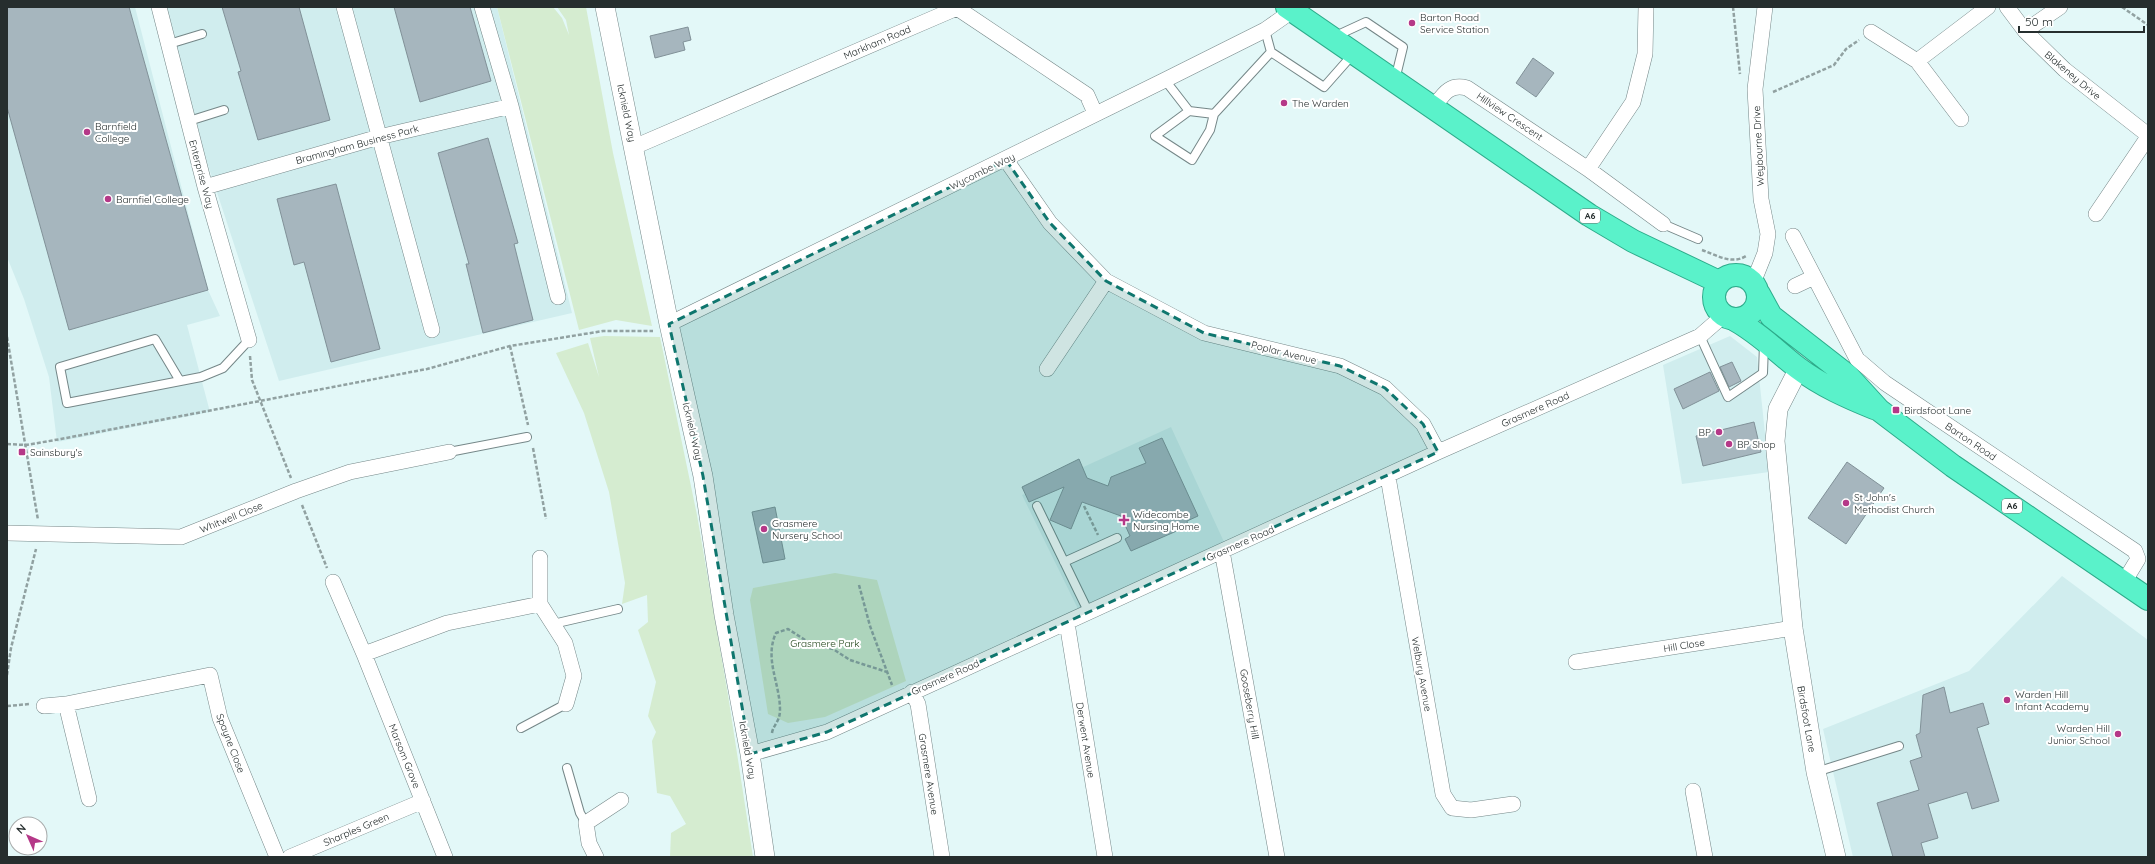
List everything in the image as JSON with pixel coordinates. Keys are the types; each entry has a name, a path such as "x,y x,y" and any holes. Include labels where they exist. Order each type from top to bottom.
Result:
{"highway":[{"name":"A6","path":"1289,9 1589,215 1633,241 1719,282"},
{"path":"1735,275 1748,278 1756,288 1757,307 1748,317 1729,318 1718,311 1714,298 1719,282 1735,275"},
{"name":"A6","path":"1756,288 1770,316 1848,376 1879,410 1953,466 2148,599"},
{"name":"A6","path":"1729,318 1751,329 1799,368 1835,393 1879,410"}],"street":[{"name":"Enterprise Way","path":"159,7 205,186 249,340"},
{"path":"344,7 432,330"},
{"path":"482,7 511,106 558,297"},
{"name":"Icknield Way","path":"604,7 634,147 669,324 703,476 724,615 750,754 765,857"},
{"path":"1588,169 1633,102 1645,54 1646,7"},
{"name":"Weybourne Drive","path":"1756,288 1764,258 1768,234 1760,199 1755,89 1765,7"},
{"path":"1917,61 1988,7"},
{"name":"Blakeney Drive","path":"2007,7 2025,31 2065,70 2148,136 2096,214"},
{"path":"2025,31 2060,7"},
{"name":"Markham Road","path":"634,147 957,8 1086,95 1095,113"},
{"name":"Wycombe Way","path":"669,324 1006,160 1095,113 1166,80 1265,30 1289,9"},
{"path":"1871,32 1917,61 1961,119"},
{"name":"Hillview Crescent","path":"1433,108 1446,91 1452,87 1461,86 1467,88 1588,169 1663,224"},
{"name":"Bramingham Business Park","path":"205,186 379,137 511,106"},
{"name":"Poplar Avenue","path":"1006,160 1050,223 1106,281 1204,333 1340,366 1385,388 1423,424 1438,452"},
{"name":"Barton Road","path":"1793,236 1850,349 1863,366 1891,387 2135,551 2138,559 2124,582"},
{"path":"1795,286 1814,277"},
{"path":"1047,369 1106,281"},
{"name":"Grasmere Road","path":"750,754 827,732 1222,551 1388,477 1438,452 1700,336 1729,318"},
{"name":"Birdsfoot Lane","path":"1799,368 1778,409 1775,440 1792,628 1816,772 1836,857"},
{"name":"Whitwell Close","path":"7,533 181,537 296,491 350,472 449,452"},
{"name":"Welbury Avenue","path":"1388,477 1443,794 1452,808 1471,810 1513,804"},
{"name":"Gooseberry Hill","path":"1222,551 1277,857"},
{"path":"540,558 540,604 565,643 574,676 566,704"},
{"name":"Marsom Grove","path":"333,582 364,654 445,857"},
{"path":"364,654 447,623 540,604"},
{"name":"Derwent Avenue","path":"1067,623 1105,857"},
{"name":"Hill Close","path":"1576,662 1792,628"},
{"name":"Spayne Close","path":"44,706 66,704 210,675 220,718 277,857"},
{"name":"Grasmere Avenue","path":"912,692 918,704 942,857"},
{"path":"66,704 90,799"},
{"path":"1693,791 1705,857"},
{"path":"596,857 589,843 586,823 621,800"},
{"name":"Sharples Green","path":"290,857 423,801"}],"lane":[{"path":"1328,36 1340,34 1366,22 1403,48 1396,71 1395,81"},
{"path":"1265,30 1271,52 1324,87 1354,53"},
{"path":"169,44 202,34"},
{"path":"1214,114 1189,111 1155,136 1192,160 1210,130 1214,114 1271,52"},
{"path":"1166,80 1189,111"},
{"path":"189,121 224,110"},
{"path":"1663,224 1698,239"},
{"path":"1700,336 1728,397 1764,373 1764,339"},
{"path":"180,381 155,339 60,367 68,403 201,377 224,368 249,340"},
{"path":"449,452 527,437"},
{"path":"1037,506 1089,613"},
{"path":"1064,562 1117,538"},
{"path":"553,624 618,609"},
{"path":"521,728 566,704"},
{"path":"1816,772 1899,746"},
{"path":"567,768 580,813 586,823"}],"path":[{"path":"1733,7 1740,78"},
{"path":"2122,7 2148,25"},
{"path":"1773,92 1834,65 1846,49 1871,32"},
{"path":"1698,239 1700,250 1727,260 1737,261 1745,257 1750,252"},
{"path":"7,444 26,445 427,369 510,346 603,332 656,331 669,324"},
{"path":"7,337 38,523"},
{"path":"249,340 252,380 333,582"},
{"path":"1084,506 1102,545"},
{"path":"7,675 11,648 37,547"},
{"path":"858,585 870,626 897,699"},
{"path":"773,747 772,730 778,722 780,709 771,663 771,644 776,633 788,629 813,645 833,648 850,660 887,672"},
{"path":"7,706 28,703 44,706"}],"highlighted area":[{"path":"1006,160 1050,223 1106,281 1204,333 1340,366 1385,388 1423,424 1438,452 827,732 750,754 703,476 669,324"}],"shaded area":[{"name":"Barnfield College","path":"7,7 135,7 208,290 220,316 187,325 210,412 57,442 49,377 24,299 7,257"},
{"path":"166,7 497,7 572,313 279,381 207,162"},
{"name":"BP","path":"1730,336 1757,357 1769,472 1682,484 1663,365"},
{"name":"Widecombe Nursing Home","path":"1171,427 1225,544 1079,611 1022,495"},
{"name":"Warden Hill Infant Academy","path":"2062,576 2148,640 2148,857 1853,857 1823,729 1969,671"}],"green space":[{"path":"497,7 553,7 562,18 569,35 566,20 557,7 586,7 613,153 652,326 616,320 579,330"},
{"path":"604,336 660,337 697,515 728,695 753,857 670,857 671,833 686,824 670,796 657,793 652,741 656,732 648,716 656,682 638,630 648,622 647,595 622,604 625,583 609,492 584,413 556,353 588,343 599,377 590,338"},
{"name":"Grasmere Park","path":"835,573 877,580 906,681 825,717 788,723 768,714 750,600 753,588"}],"building":[{"name":"Barnfield College","path":"7,7 129,7 208,290 69,330 7,107"},
{"path":"222,7 299,7 330,120 258,140 238,72 241,71"},
{"path":"394,7 470,7 491,81 420,102"},
{"path":"688,27 691,40 683,42 685,50 655,58 650,36"},
{"path":"1533,58 1554,73 1536,97 1516,83"},
{"path":"488,138 518,243 514,244 533,320 483,333 466,264 469,264 438,153"},
{"path":"336,184 380,349 331,362 304,262 294,265 277,199"},
{"path":"1732,362 1741,381 1729,387 1720,367"},
{"path":"1710,372 1719,391 1683,409 1674,389"},
{"name":"BP Shop","path":"1754,422 1761,452 1703,466 1696,436"},
{"path":"1162,438 1198,516 1187,521 1188,526 1131,551 1125,539 1130,536 1121,516 1082,502 1071,529 1050,520 1064,487 1029,502 1022,487 1079,459 1087,478 1108,486 1111,477 1146,463 1139,448"},
{"name":"St John's Methodist Church","path":"1847,462 1884,488 1846,544 1808,518"},
{"path":"775,507 785,559 763,563 752,512"},
{"path":"1944,687 1950,713 1983,703 1989,724 1977,728 1999,801 1972,809 1967,792 1928,804 1938,838 1921,843 1925,857 1893,857 1877,803 1919,790 1910,761 1922,757 1916,735 1920,733 1923,695"}],"place":[{"name":"Barton Road Service Station","path":"1412,23"},
{"name":"The Warden","path":"1284,103"},
{"name":"Barnfield College","path":"87,132"},
{"name":"Barnfiel College","path":"108,199"},
{"name":"Birdsfoot Lane","path":"1896,410"},
{"name":"BP","path":"1719,432"},
{"name":"BP Shop","path":"1729,444"},
{"name":"Sainsbury's","path":"22,452"},
{"name":"St John's Methodist Church","path":"1846,503"},
{"name":"Widecombe Nursing Home","path":"1124,520"},
{"name":"Grasmere Nursery School","path":"764,529"},
{"name":"Warden Hill Infant Academy","path":"2007,700"},
{"name":"Warden Hill Junior School","path":"2118,734"}]}
